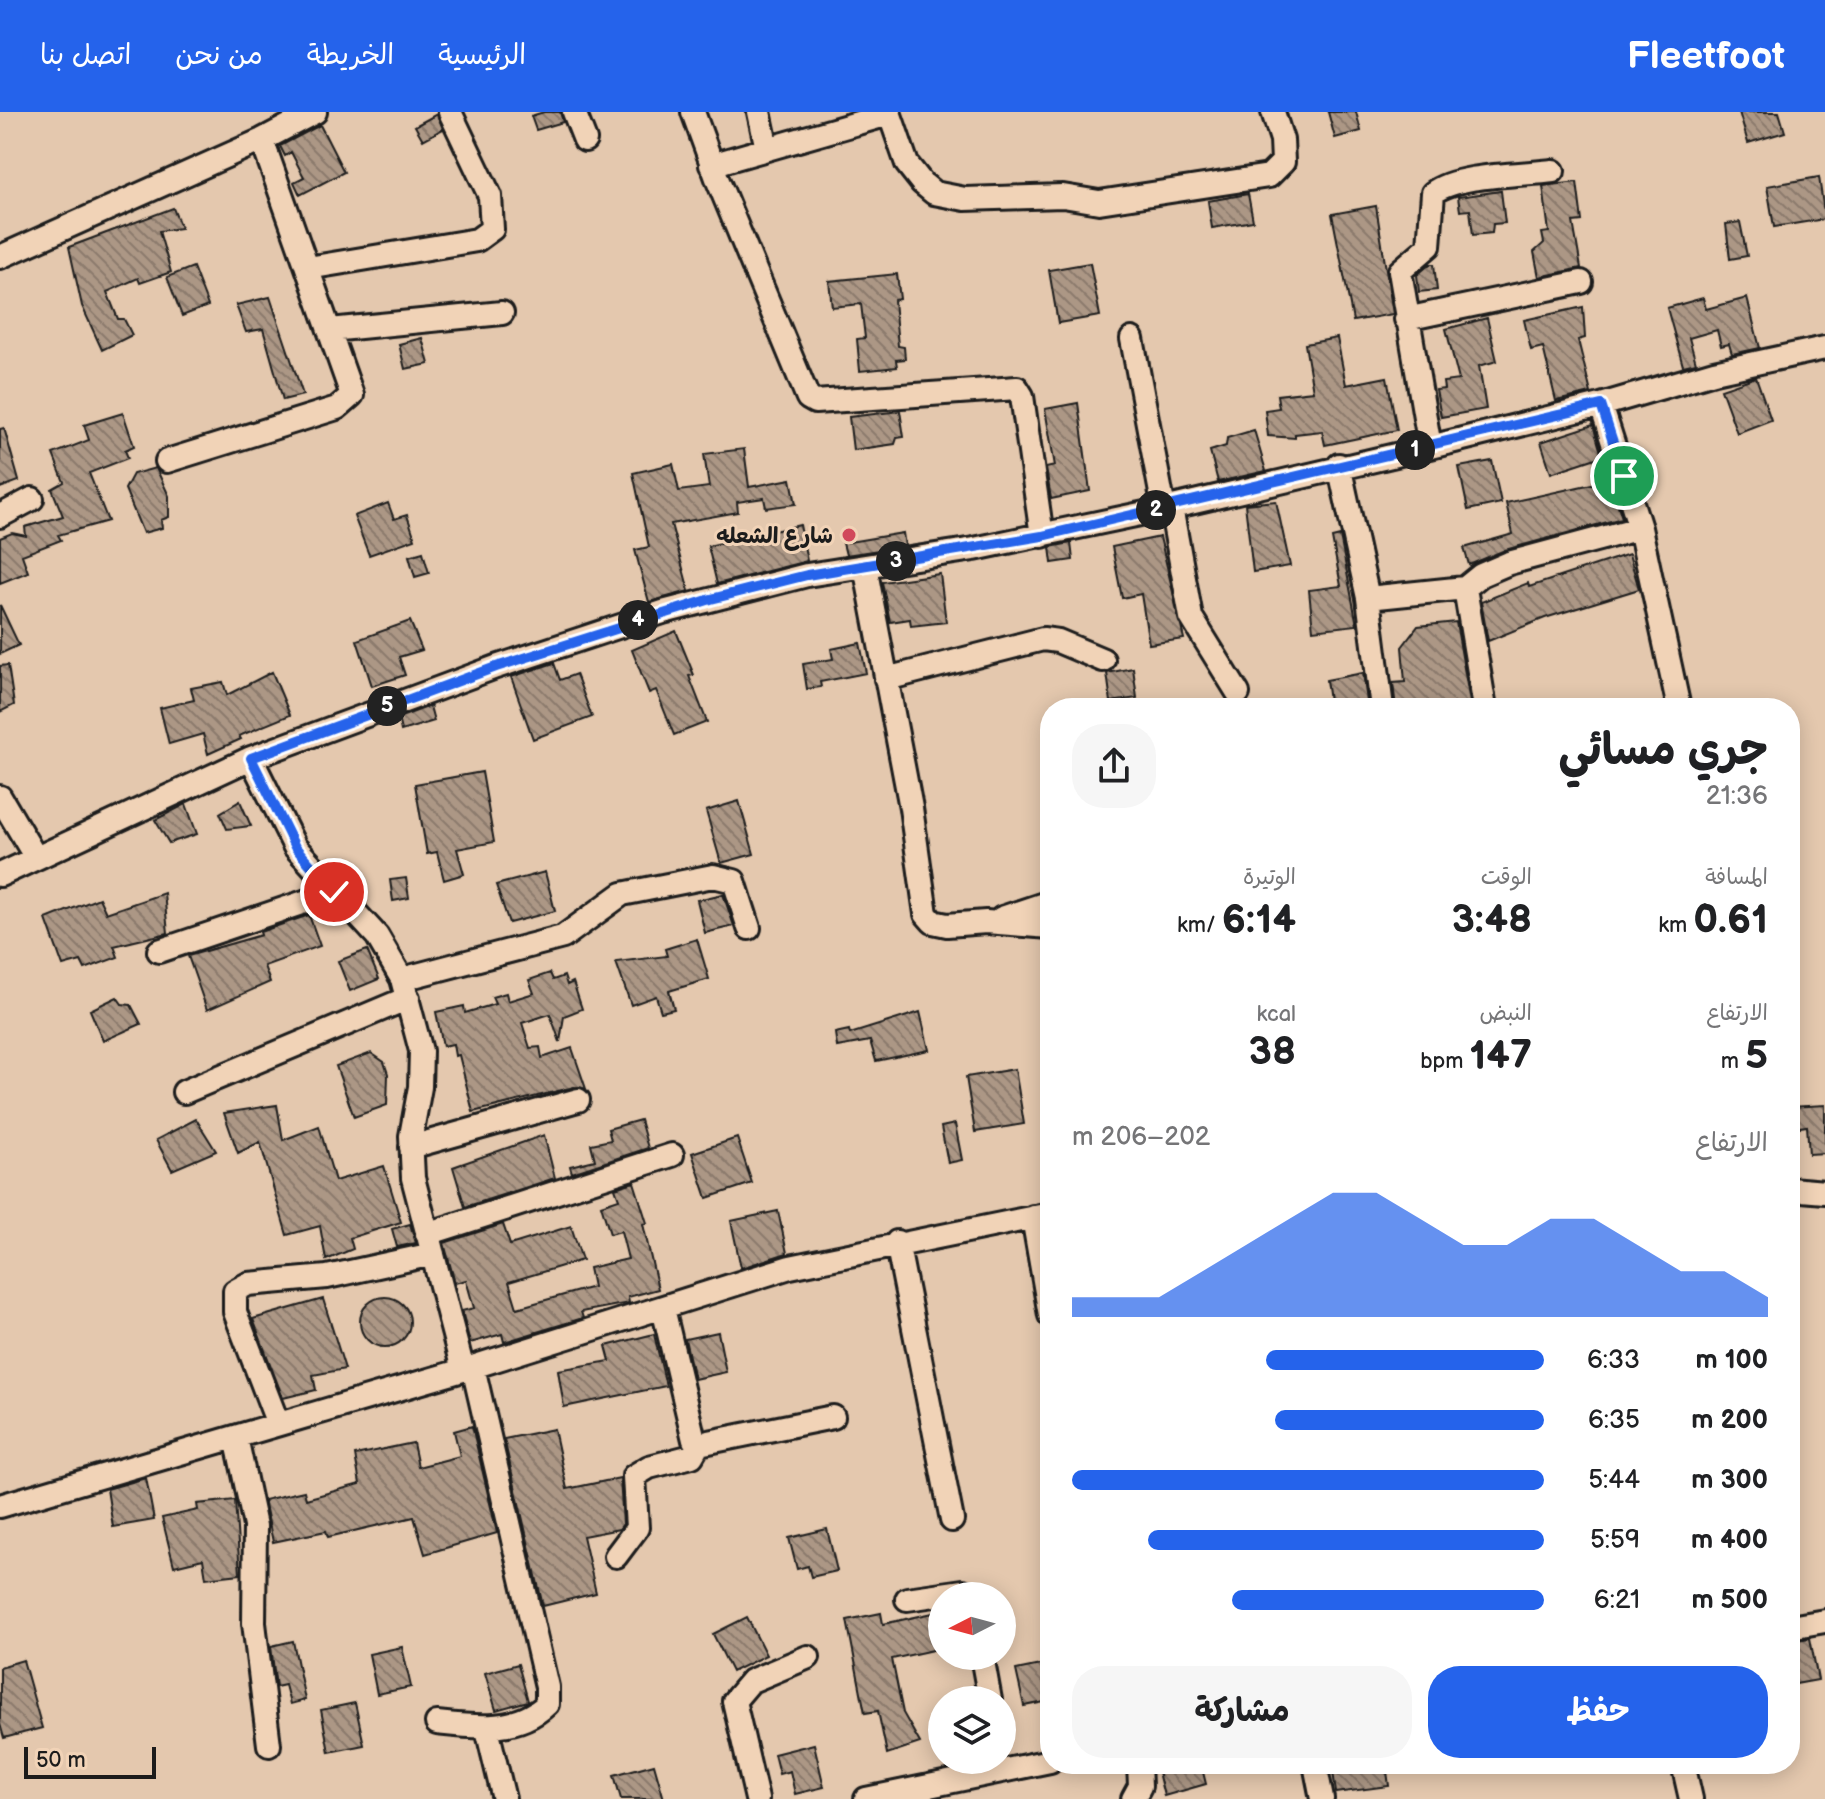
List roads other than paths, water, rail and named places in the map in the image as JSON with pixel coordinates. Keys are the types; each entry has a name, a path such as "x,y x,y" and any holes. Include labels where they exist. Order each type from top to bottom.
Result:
{"street":[{"path":"0,257 262,140 315,112"},
{"path":"308,268 477,240 492,229 490,196 450,112"},
{"path":"574,112 585,140"},
{"path":"693,112 711,165 808,398 815,402 1017,388 1022,396 1042,536"},
{"path":"759,112 767,149"},
{"path":"711,165 889,113 907,164 934,193 965,199 1063,196 1099,202 1269,176 1283,162 1282,140 1273,112"},
{"path":"167,461 347,402 352,395 262,140"},
{"path":"1430,447 1400,271 1429,246 1433,193 1440,187 1459,182 1553,171"},
{"path":"1406,319 1581,282"},
{"path":"330,330 502,313"},
{"path":"1132,339 1191,617 1238,693"},
{"path":"0,875 251,758 496,667 663,612 807,575 1042,536 1168,508 1601,405 1714,372 1825,348"},
{"path":"1601,405 1640,528 1677,698"},
{"path":"1339,465 1368,598 1381,698"},
{"path":"0,516 32,499"},
{"path":"1368,598 1465,588 1481,575 1509,563 1640,528"},
{"path":"865,566 926,914 933,922 947,925 989,923 1040,926"},
{"path":"1465,588 1483,698"},
{"path":"886,679 1043,639 1058,641 1103,660"},
{"path":"251,758 295,847 377,936 405,988 421,1051 420,1087 411,1147 413,1178 468,1369 547,1687 547,1704 535,1716 487,1729 437,1723"},
{"path":"0,797 36,858"},
{"path":"184,1092 405,988 563,937 622,894 713,876 734,881 749,928"},
{"path":"159,951 334,892"},
{"path":"989,923 1040,905"},
{"path":"411,1147 578,1100"},
{"path":"278,1424 235,1312 235,1291 248,1284 327,1277 430,1244 672,1155"},
{"path":"1800,1190 1825,1192"},
{"path":"0,1506 468,1369 790,1267 897,1242 1040,1215"},
{"path":"897,1242 952,1520"},
{"path":"663,1308 694,1440 699,1444"},
{"path":"616,1556 637,1528 634,1476 649,1467 692,1456 699,1444 833,1417"},
{"path":"236,1437 255,1526 258,1556 254,1623 269,1745"},
{"path":"907,1599 928,1596"},
{"path":"1800,1625 1825,1621"},
{"path":"757,1799 734,1701 751,1681 808,1657"},
{"path":"487,1729 504,1799"},
{"path":"1016,1764 1040,1762"},
{"path":"866,1799 967,1774"},
{"path":"1133,1799 1140,1786 1139,1774"},
{"path":"1317,1774 1322,1799"},
{"path":"1685,1774 1691,1799"}],"place":[{"name":"شارع الشعله","path":"849,535"}]}
